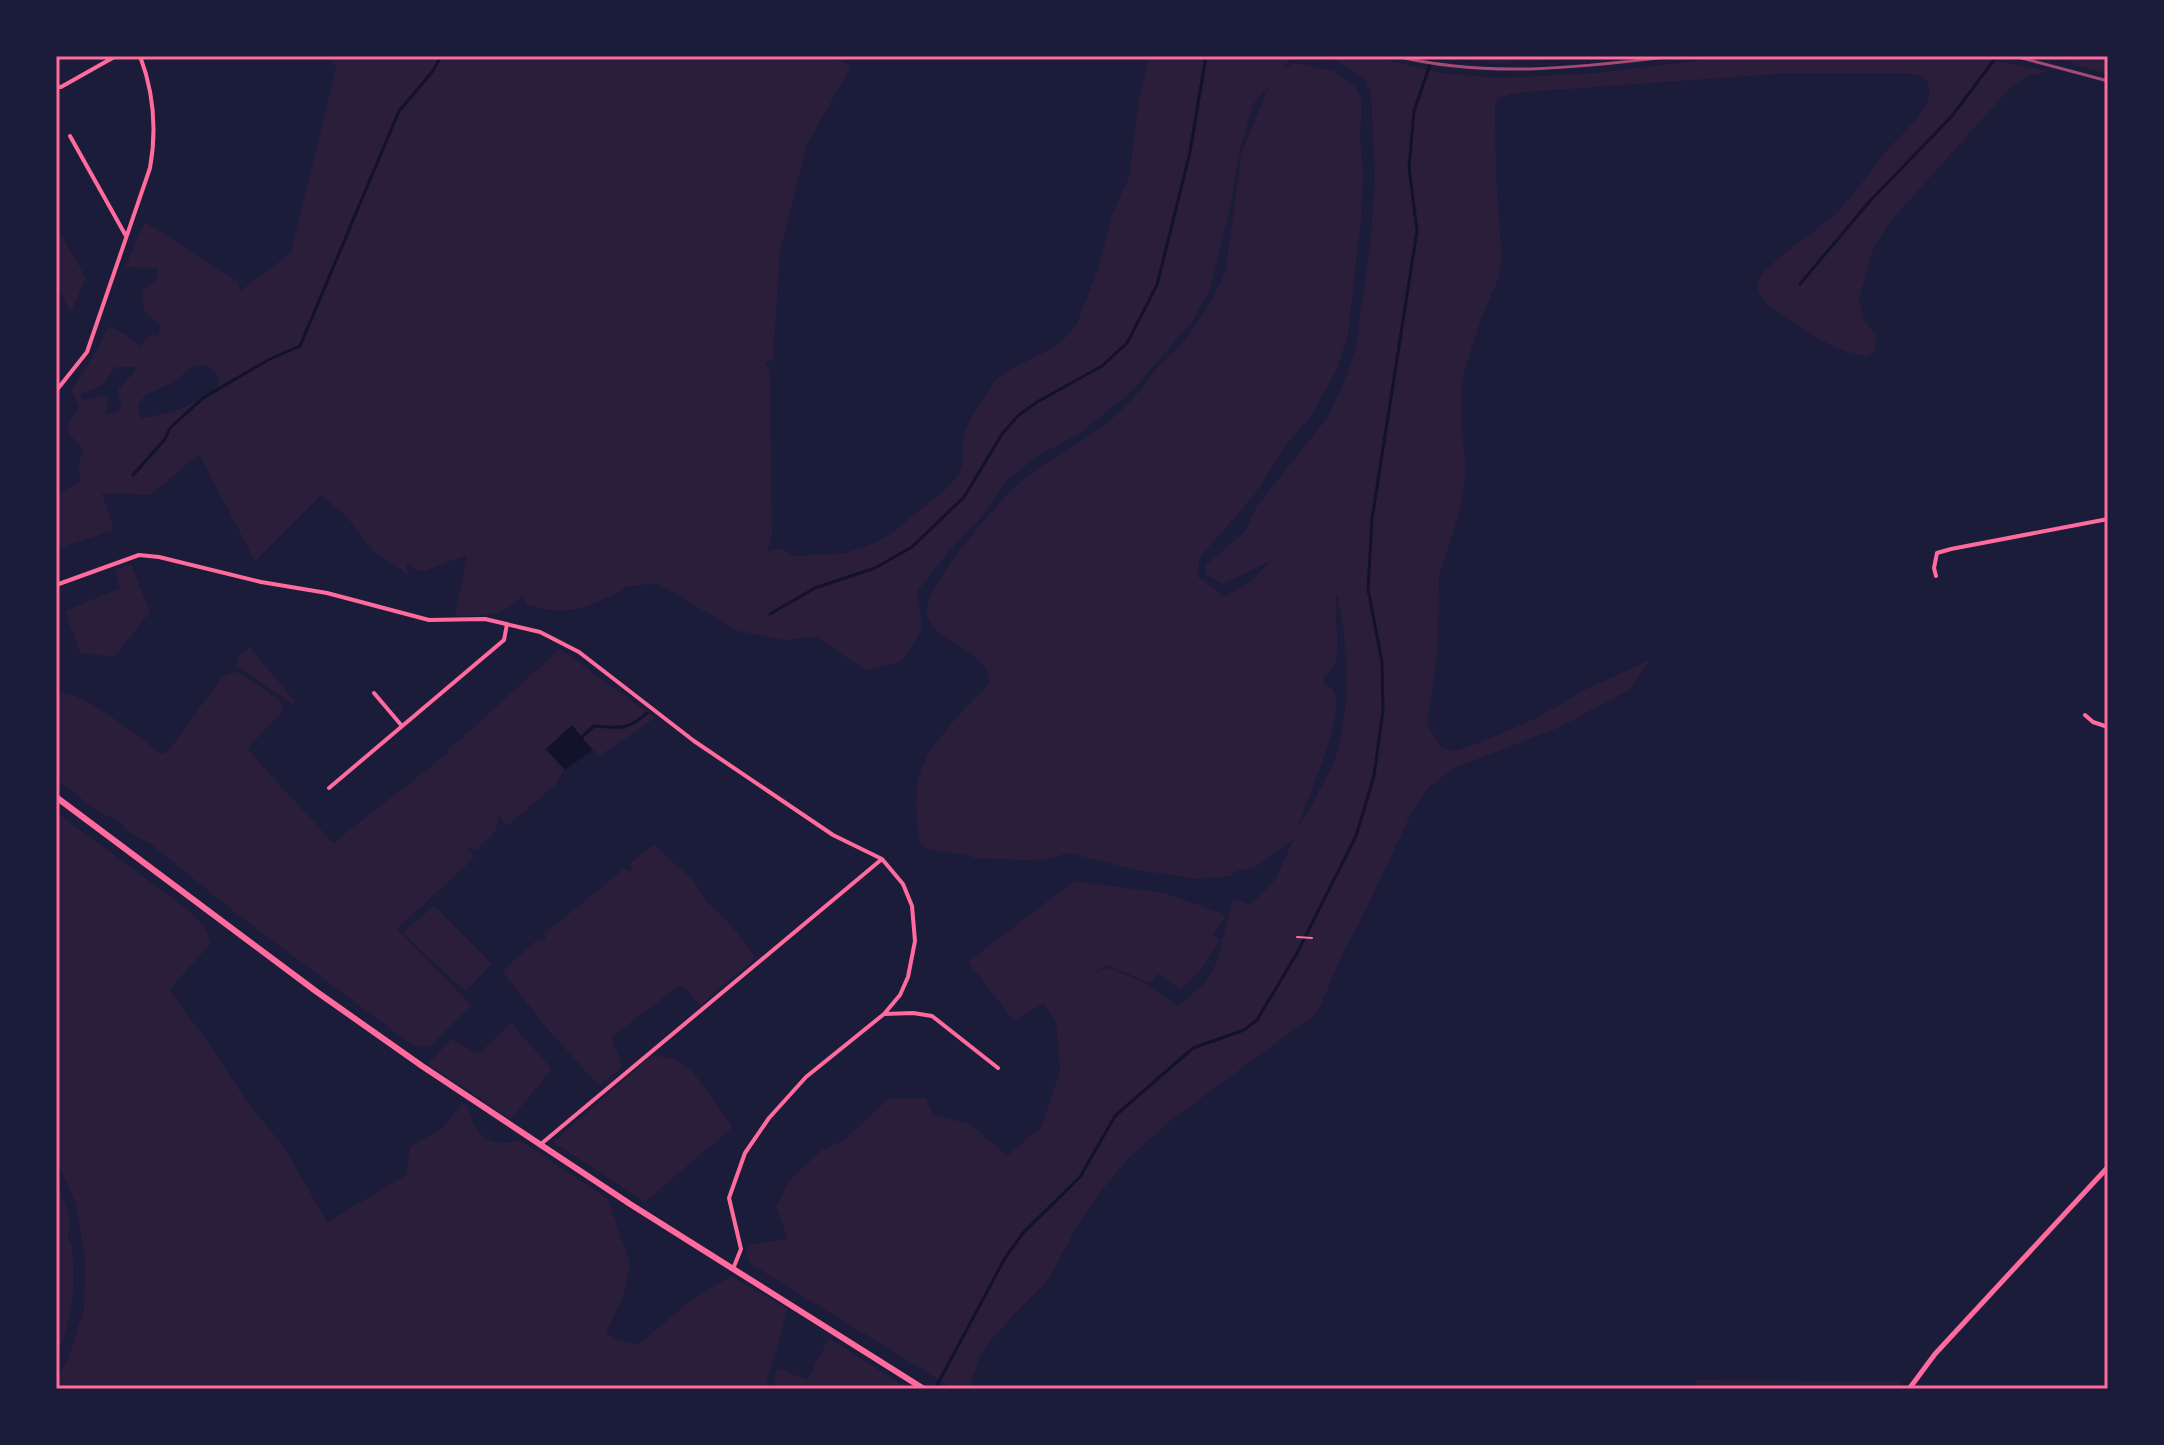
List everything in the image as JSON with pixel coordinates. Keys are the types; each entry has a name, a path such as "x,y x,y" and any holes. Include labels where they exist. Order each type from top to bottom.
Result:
{"main road":[{"path":"56,797 317,992 422,1066 733,1269 924,1389"}],"street":[{"path":"56,87 116,56"},
{"path":"58,389 87,352 150,168 155,117 140,56"},
{"path":"70,136 126,236"},
{"path":"56,382 58,389"},
{"path":"1936,576 1937,553 2108,519"},
{"path":"56,585 139,555 189,562 429,620 485,619 540,632 565,643 717,757 833,835 882,859 903,884 912,906 915,930 908,977 900,995 884,1014 806,1077 769,1118 745,1153 729,1198 741,1249 733,1269"},
{"path":"329,788 504,640 508,623"},
{"path":"374,693 402,726"},
{"path":"2085,715 2093,722 2108,727"},
{"path":"541,1144 882,859"},
{"path":"884,1014 932,1016 998,1068"},
{"path":"1909,1389 1935,1354 2108,1167"}],"path":[{"path":"1297,937 1312,938"}],"shaded area":[{"path":"330,56 827,56 851,66 807,145 780,252 773,360 765,363 770,371 772,535 767,551 779,548 795,556 845,553 891,534 948,487 959,474 963,462 963,437 971,417 995,380 1058,345 1076,326 1097,272 1112,215 1129,177 1139,98 1150,56 1291,56 1284,68 1295,63 1334,71 1355,87 1362,100 1361,220 1348,335 1337,369 1311,416 1289,441 1253,497 1200,557 1197,576 1225,596 1250,581 1272,560 1223,584 1205,574 1206,565 1246,530 1256,507 1327,418 1356,347 1370,246 1375,179 1371,95 1366,80 1327,56 1369,56 1441,73 1498,78 1595,73 1737,56 1970,56 2049,71 2029,76 2011,87 1889,223 1874,247 1859,298 1863,319 1877,336 1875,350 1868,356 1838,348 1799,327 1764,299 1758,281 1778,259 1836,213 1920,115 1929,91 1928,82 1918,75 1791,73 1514,93 1498,99 1495,106 1496,179 1502,260 1499,277 1481,319 1463,375 1461,421 1466,469 1461,507 1439,576 1438,650 1427,724 1441,747 1455,751 1537,718 1584,690 1650,660 1631,689 1558,728 1454,768 1428,788 1409,818 1345,948 1319,1009 1170,1121 1127,1160 1098,1195 1047,1282 983,1350 971,1389 954,1389 754,1266 749,1262 746,1245 788,1239 776,1207 789,1180 822,1150 844,1140 888,1099 926,1098 934,1115 970,1124 1007,1156 1041,1127 1060,1071 1056,1021 1045,1002 1014,1021 968,962 1074,881 1164,893 1227,915 1213,935 1220,940 1202,969 1181,990 1158,974 1151,983 1106,965 1091,974 1108,968 1142,981 1178,1006 1204,984 1217,962 1233,899 1251,905 1275,880 1294,839 1254,868 1237,871 1230,876 1198,879 1136,870 1068,853 1042,861 975,858 939,852 919,843 916,808 919,776 928,755 950,725 990,681 978,659 938,632 931,623 927,613 929,600 951,562 1004,499 1030,474 1095,432 1121,411 1196,324 1225,272 1242,152 1269,86 1254,103 1240,150 1210,289 1192,322 1130,393 1080,433 1036,457 1007,481 977,522 917,592 922,629 902,661 866,671 817,637 784,640 738,631 657,583 625,587 609,597 565,611 526,604 522,596 500,612 455,616 467,555 421,572 406,563 408,574 373,551 346,516 321,495 255,561 199,454 151,495 102,493 114,530 56,549 56,496 81,480 78,466 83,451 66,429 79,407 71,390 97,350 108,326 126,334 140,346 151,334 158,337 161,323 147,315 142,295 143,289 157,279 158,268 125,267 145,222 239,282 240,291 291,253 336,68","holes":["194,366 208,366 218,376 218,388 201,399 141,418 137,407 145,395 172,383","115,367 135,367 135,371 118,390 121,405 118,412 106,413 108,398 99,396 84,400 80,395 103,385","1337,594 1344,632 1346,672 1342,731 1331,768 1298,828 1324,758 1335,717 1333,690 1323,683 1323,679 1334,665 1337,655"]},
{"path":"1431,56 1616,56 1498,63"},
{"path":"2048,56 2108,56 2108,74"},
{"path":"56,225 86,278 71,312 56,286"},
{"path":"131,564 150,612 114,657 80,653 65,611 120,588 115,570"},
{"path":"249,647 296,702 292,704 236,666 239,656"},
{"path":"560,649 655,718 599,756 572,726 546,749 565,770 554,786 507,826 495,812 497,828 490,837 477,850 466,847 474,857 472,860 397,929 471,1005 430,1047 414,1046 237,914 151,844 129,833 117,819 102,814 56,780 56,691 97,708 162,754 169,750 222,677 240,673 280,700 283,711 247,749 333,843 448,753"},
{"path":"572,725 592,750 565,770 546,749"},
{"path":"56,812 189,911 205,927 211,943 169,990 211,1046 245,1099 284,1147 327,1222 406,1175 410,1147 441,1129 462,1104 468,1106 474,1125 487,1139 502,1143 519,1140 608,1199 630,1263 624,1295 606,1333 637,1345 693,1299 731,1276 788,1309 765,1389 56,1389 56,1380 67,1362 84,1309 85,1257 75,1202 56,1160"},
{"path":"654,845 694,881 707,902 727,920 754,955 753,961 701,1007 679,986 612,1037 622,1067 599,1086 545,1026 502,971 539,938 542,941 546,938 544,934 625,868 628,872 632,869 629,864"},
{"path":"434,906 492,964 465,991 402,933"},
{"path":"511,1023 552,1069 511,1119 428,1064 451,1039 478,1054"},
{"path":"652,1055 675,1059 691,1069 733,1127 645,1202 553,1142"},
{"path":"56,1180 70,1218 68,1238 72,1245 73,1276 70,1315 56,1357"},
{"path":"829,1338 908,1389 772,1389 777,1368 807,1380"},
{"path":"1697,1380 1901,1381 1901,1384 1898,1389 1692,1389"}],"waterway":[{"path":"133,475 165,439 170,428 203,398 268,360 300,346 399,111 433,71 441,56"},
{"path":"770,614 815,588 875,568 912,547 964,497 1002,434 1019,415 1102,366 1127,343 1157,285 1190,152 1206,56"},
{"path":"935,1389 1005,1258 1023,1233 1080,1177 1115,1116 1193,1048 1244,1030 1257,1020 1296,955 1356,836 1374,776 1383,710 1382,662 1368,589 1372,519 1417,231 1409,168 1414,111 1431,62 1430,56"},
{"path":"1800,284 1869,202 1952,116 1997,56"},
{"path":"582,737 594,726 622,727 647,713"}],"railway":[{"path":"1396,56 1431,63 1501,69 1571,67 1676,56"},
{"path":"2014,56 2108,81"}]}
